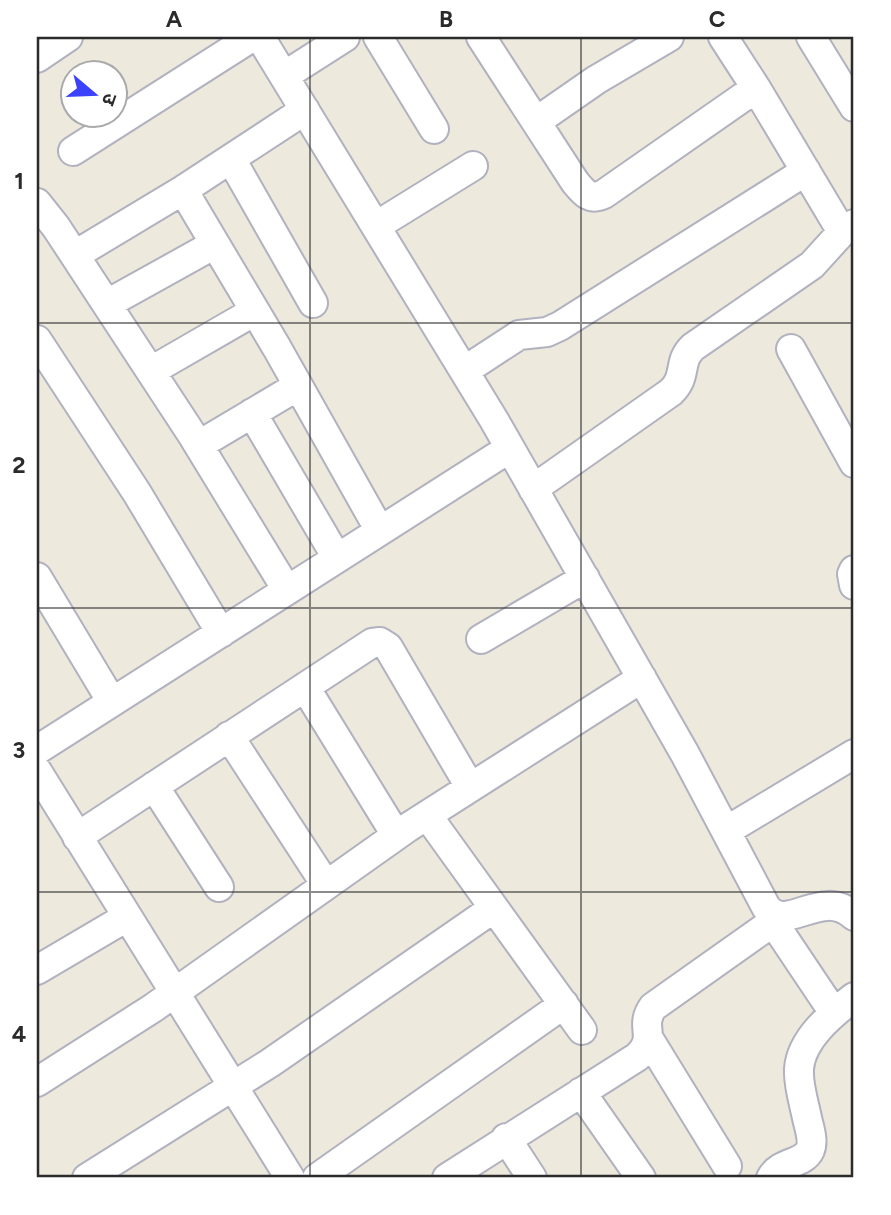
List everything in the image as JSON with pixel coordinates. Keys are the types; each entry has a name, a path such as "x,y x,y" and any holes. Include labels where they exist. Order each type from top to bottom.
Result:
{"street":[{"path":"37,58 68,37"},
{"path":"73,151 252,37"},
{"path":"260,37 510,448 642,678 766,906 844,1005 818,1030 809,1044 799,1070 810,1132 810,1151 804,1157 777,1169 771,1178"},
{"path":"284,76 345,37"},
{"path":"379,37 434,129"},
{"path":"481,37 583,193 590,197 597,197 756,88"},
{"path":"537,121 596,80 669,37"},
{"path":"533,489 671,392 684,372 682,362 685,355 693,347 812,265 850,230 806,171 723,37"},
{"path":"811,37 854,107"},
{"path":"75,256 183,190 305,110"},
{"path":"231,159 313,303"},
{"path":"376,226 473,166"},
{"path":"464,371 519,335 547,332 560,326 806,171"},
{"path":"183,190 380,531"},
{"path":"37,203 56,227 199,444 288,590"},
{"path":"107,304 215,244"},
{"path":"151,372 255,311"},
{"path":"37,340 137,493 221,632"},
{"path":"791,349 850,446"},
{"path":"199,444 298,386"},
{"path":"252,413 338,558"},
{"path":"37,750 510,448"},
{"path":"854,570 854,585"},
{"path":"37,578 112,702"},
{"path":"481,639 585,578"},
{"path":"77,837 372,643 380,642 388,647 470,787"},
{"path":"37,1082 174,993 396,835 642,678"},
{"path":"304,687 396,835"},
{"path":"229,736 326,885"},
{"path":"726,831 854,754"},
{"path":"37,771 290,1178"},
{"path":"154,786 219,887"},
{"path":"427,815 582,1030"},
{"path":"447,1178 637,1057 647,1047 649,1039 646,1016 653,1007 776,920 819,905 834,906 854,916"},
{"path":"106,1174 494,908"},
{"path":"37,970 127,917"},
{"path":"317,1178 564,1004"},
{"path":"649,1039 727,1166"},
{"path":"581,1092 641,1178"},
{"path":"506,1138 532,1178"}]}
